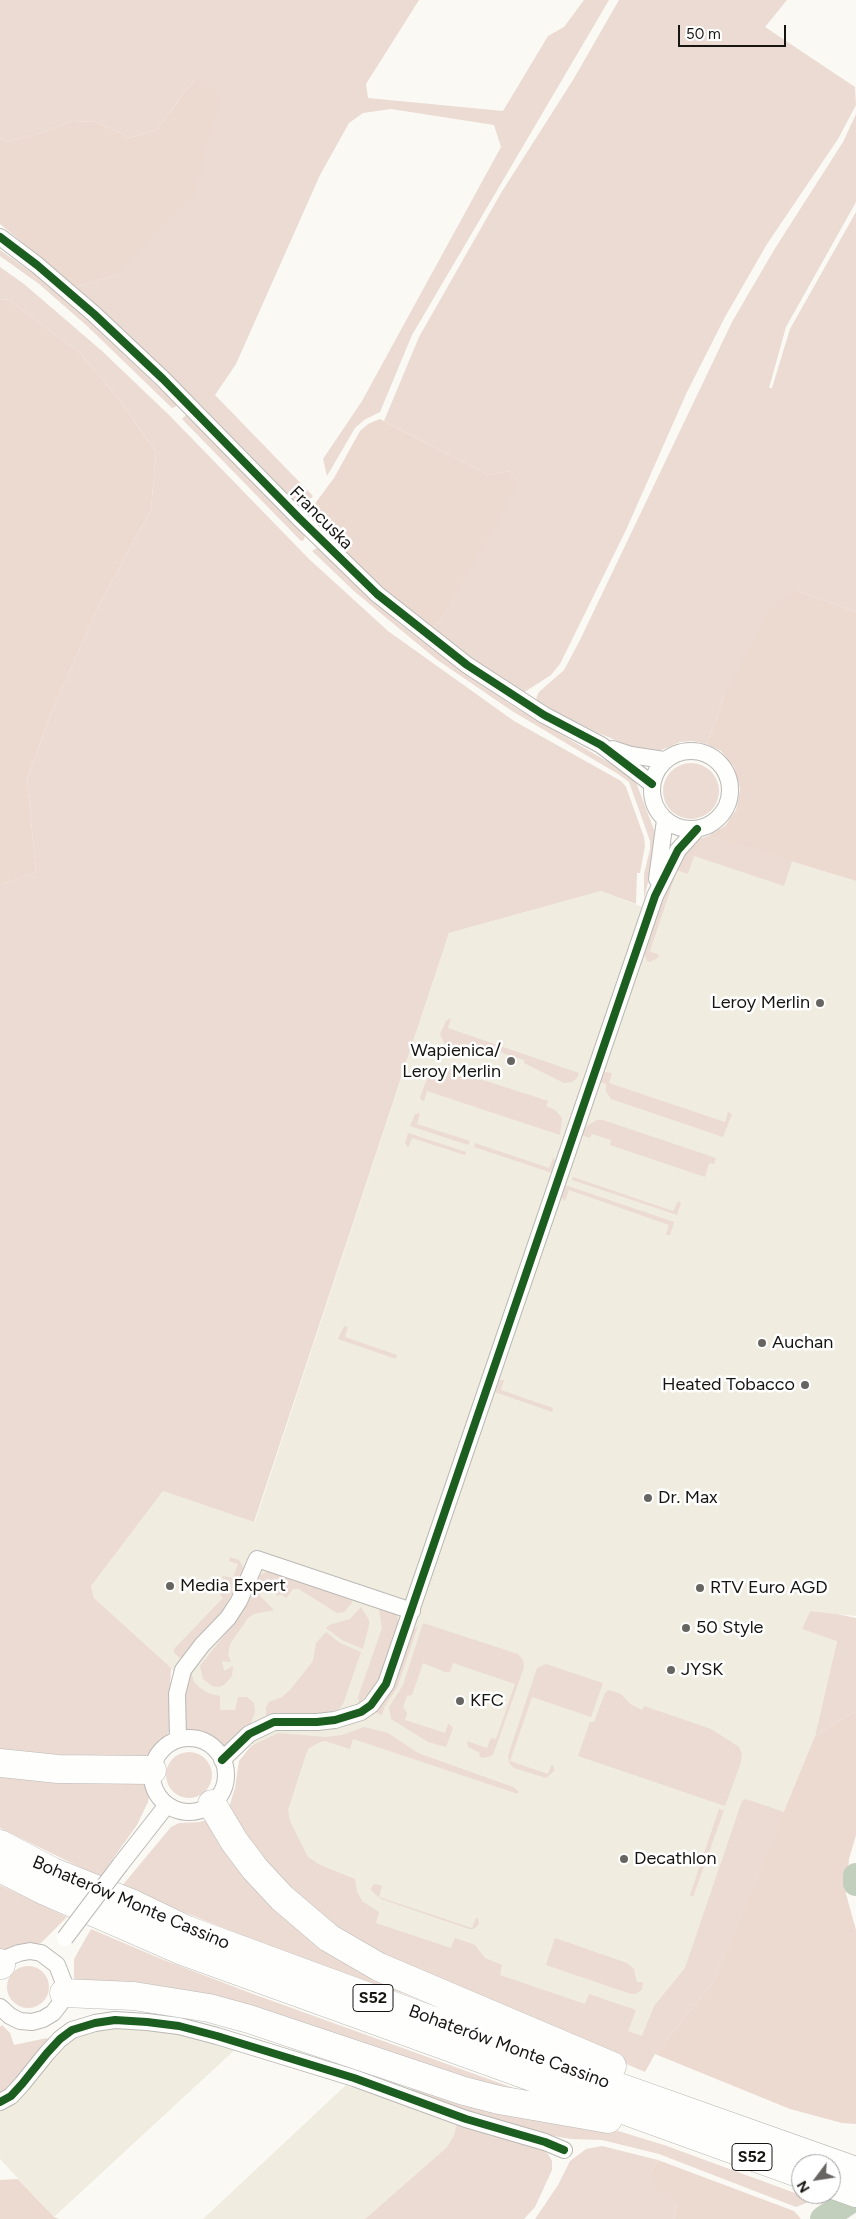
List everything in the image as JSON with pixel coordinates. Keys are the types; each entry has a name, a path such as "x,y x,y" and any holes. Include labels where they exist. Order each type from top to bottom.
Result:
{"highway":[{"path":"0,1763 58,1769 152,1770"},
{"path":"212,1804 234,1841 255,1869 282,1898 329,1938 388,1971 625,2072 753,2134"},
{"name":"Bohaterów Monte Cassino","path":"0,1844 52,1872 133,1904 187,1930 461,2031 753,2134 849,2180"},
{"name":"Bohaterów Monte Cassino","path":"0,1868 45,1891 180,1950 791,2170"},
{"path":"64,1992 134,1996 209,2008 249,2019 464,2091 499,2100 594,2116 704,2139"}],"street":[{"name":"Francuska","path":"0,236 101,320 377,594 426,634 496,685 544,716 601,745 631,755 664,760"},
{"name":"Francuska","path":"601,745 652,784"},
{"path":"682,752 702,752 714,757 726,773 730,792 727,805 720,816 709,825 697,829 680,827 665,820 656,809 652,797 652,784 656,771 664,760 682,752"},
{"path":"655,896 665,820"},
{"path":"222,1760 249,1734 274,1722 318,1722 335,1720 361,1712 371,1705 386,1684 655,896 678,850 697,829"},
{"path":"178,1740 177,1694 183,1670 202,1645 228,1618 239,1601 257,1559 412,1610"},
{"path":"192,1738 201,1740 217,1752 222,1760 225,1774 223,1789 212,1804 203,1809 184,1812 166,1805 155,1790 152,1770 157,1756 164,1748 178,1740 192,1738"},
{"path":"50,1958 166,1805"},
{"path":"0,1965 9,1957 24,1952 40,1953 50,1958 62,1974 64,1992 60,2004 53,2013 43,2019 32,2022 20,2021 10,2016 0,2007"},
{"path":"0,2102 11,2096 47,2053 60,2039 72,2030 95,2023 115,2020 147,2022 179,2026 217,2036 354,2078 466,2119 545,2142 564,2150"}],"shaded area":[{"path":"0,0 419,0 366,84 368,98 503,111 548,36 564,27 584,0 609,0 412,335 380,412 364,420 355,428 327,476 323,459 362,401 501,147 494,125 391,109 363,113 349,123 320,175 236,364 215,395 313,496 307,503 299,506 201,405 76,287 116,275 196,78 156,130 130,138 97,122 72,121 41,133 7,142 0,137"},
{"path":"619,0 787,0 765,27 855,87 856,105 838,139 767,244 725,317 687,392 626,530 560,664 551,675 523,693 471,659 432,628 443,618 518,483 510,471 488,475 384,421 419,337 501,193 573,80"},
{"path":"196,78 221,92 195,194 116,275 76,287 0,224 0,137 7,142 41,133 72,121 97,122 130,138 156,130"},
{"path":"856,114 856,202 786,327 769,388 772,388 790,329 856,212 856,612 797,591 724,696 707,744 692,741 680,742 659,751 641,751 594,731 536,701 537,696 564,670 732,322 774,250 843,142"},
{"path":"0,250 43,280 177,405 172,408 86,325 39,284 0,256"},
{"path":"0,267 24,284 102,351 170,416 309,559 388,631 514,721 621,781 626,787 644,837 645,846 640,873 637,873 636,904 601,891 449,933 254,1522 163,1491 91,1586 94,1598 171,1668 172,1723 170,1731 144,1759 0,1754 0,885 36,872 27,779 52,711 100,603 151,510 156,452 118,398 80,353 9,300 0,299"},
{"path":"0,299 9,300 80,353 118,398 156,452 151,510 100,603 52,711 27,779 36,872 0,885"},
{"path":"186,415 305,535 304,540 301,541 182,419"},
{"path":"380,419 488,475 510,471 519,484 443,618 432,628 382,589 310,518 311,509 334,478 360,431 368,424"},
{"path":"317,548 399,623 472,678 516,708 634,777 656,835 653,862 644,899 644,874 650,841 629,782 512,711 436,659 355,592 312,551"},
{"path":"797,591 856,612 856,881 708,836 725,826 736,810 740,789 734,767 721,751 707,744 724,696 773,604"},
{"path":"691,763 702,765 711,771 717,780 719,791 717,802 711,811 702,817 691,819 680,817 671,811 665,802 663,791 665,780 671,771 680,765"},
{"path":"708,836 856,881 856,1616 810,1611 802,1629 837,1640 815,1736 713,1983 655,2054 347,1917 297,1871 262,1753 94,1598 91,1586 163,1491 255,1522 449,933 601,891 658,913 678,861"},
{"path":"708,836 792,861 784,886 694,856 688,874 677,870 650,951 659,955 658,958 650,962 647,961 644,954 669,881 678,861 693,841"},
{"path":"451,1018 448,1028 579,1073 577,1078 572,1082 564,1083 524,1063 524,1060 496,1051 495,1054 485,1051 482,1057 455,1053 447,1049 440,1034 446,1021"},
{"path":"443,1067 548,1101 546,1106 555,1110 562,1118 560,1135 427,1091 424,1101 421,1100 420,1097 431,1071"},
{"path":"603,1073 612,1073 609,1083 725,1122 728,1112 732,1114 723,1137 611,1099 606,1091 606,1084 600,1082"},
{"path":"420,1113 417,1124 470,1141 468,1145 410,1126 415,1114"},
{"path":"597,1120 603,1120 716,1158 714,1164 709,1163 705,1177 610,1145 611,1140 592,1134 590,1138 581,1135 587,1126"},
{"path":"408,1133 466,1152 465,1155 412,1138 408,1148 405,1143"},
{"path":"475,1143 549,1168 553,1158 556,1162 552,1173 474,1147"},
{"path":"573,1177 673,1211 678,1201 681,1203 677,1215 572,1180"},
{"path":"565,1185 674,1222 670,1235 666,1235 669,1225 569,1190 565,1201 561,1197"},
{"path":"344,1326 348,1327 345,1337 397,1355 396,1359 338,1339"},
{"path":"504,1380 501,1390 553,1408 552,1412 495,1392 498,1381"},
{"path":"230,1557 239,1560 244,1569 233,1592 217,1619 180,1658 174,1653 174,1649 223,1598 220,1594 229,1584 222,1578 223,1576 233,1578 238,1564 229,1561"},
{"path":"268,1571 351,1598 352,1603 344,1612 337,1613 299,1589 293,1589 286,1598 280,1594 278,1596 265,1586 259,1595 274,1610 254,1614 248,1618 230,1644 228,1655 231,1662 222,1661 224,1671 233,1666 232,1676 224,1685 219,1687 212,1686 203,1679 200,1666 234,1623 258,1576"},
{"path":"361,1607 369,1620 363,1649 342,1640 326,1628 329,1625 350,1619"},
{"path":"382,1608 392,1611 397,1616 399,1624 383,1673 376,1686 359,1703 358,1697 382,1628 379,1610"},
{"path":"810,1611 856,1618 856,1711 815,1736 837,1641 802,1629"},
{"path":"423,1623 518,1654 523,1660 524,1667 493,1755 484,1758 479,1757 480,1753 468,1747 467,1741 487,1748 491,1738 496,1739 515,1684 453,1663 450,1672 445,1672 423,1663 412,1695 407,1696 403,1707 407,1713 405,1720 445,1733 448,1724 450,1725 453,1728 446,1747 428,1742 391,1719 389,1707 403,1685"},
{"path":"418,1626 397,1688 385,1706 382,1715 378,1714 375,1710 394,1684 412,1631"},
{"path":"326,1632 340,1643 361,1652 343,1704 339,1709 328,1713 281,1714 266,1718 266,1707 269,1702 282,1697 290,1690 313,1661 316,1643"},
{"path":"546,1664 603,1683 591,1717 532,1697 510,1761 548,1774 552,1764 555,1770 546,1778 514,1768 510,1764 508,1756 537,1668"},
{"path":"191,1672 194,1682 200,1688 208,1693 220,1696 220,1710 235,1710 238,1697 247,1697 254,1703 255,1712 249,1727 224,1748 205,1735 183,1732 182,1692"},
{"path":"609,1690 621,1694 630,1704 642,1710 644,1706 711,1729 739,1747 742,1753 741,1762 725,1806 578,1756 590,1722 594,1722 605,1693"},
{"path":"856,1711 856,1835 849,1859 846,1894 856,1930 856,2124 842,2123 790,2109 655,2054 713,1983 815,1736"},
{"path":"364,1727 388,1733 418,1753 513,1787 518,1791 518,1794 353,1739 350,1749 325,1741 320,1742 309,1748 306,1754 288,1810 290,1821 308,1857 320,1865 355,1879 357,1892 363,1902 379,1912 376,1923 451,1948 455,1938 467,1942 475,1945 485,1958 502,1965 500,1975 585,2004 589,1994 636,2010 628,2031 642,2036 654,2006 685,1968 742,1801 746,1799 784,1812 713,1983 655,2054 645,2072 383,1960 311,1914 231,1820 229,1807 235,1788 239,1761 251,1746 278,1733 326,1737 342,1735"},
{"path":"189,1752 202,1756 208,1762 212,1775 208,1788 202,1794 189,1798 176,1794 170,1788 166,1775 170,1762 176,1756"},
{"path":"0,1771 145,1778 149,1797 137,1825 100,1877 0,1828"},
{"path":"719,1809 724,1810 693,1897 690,1895"},
{"path":"209,1819 253,1880 495,2026 276,1949 121,1887 171,1827 179,1823 200,1822"},
{"path":"375,1884 382,1886 379,1897 472,1928 476,1918 479,1924 474,1929 469,1929 381,1899 371,1890"},
{"path":"0,1885 67,1917 41,1943 3,1953 0,1949"},
{"path":"91,1929 159,1958 253,1994 541,2098 74,1981 74,1959"},
{"path":"555,1938 627,1963 635,1970 637,1982 643,1982 642,1990 631,1994 546,1965"},
{"path":"28,1966 43,1972 49,1987 43,2002 28,2008 13,2002 7,1987 13,1972"},
{"path":"2,2025 10,2033 14,2045 47,2038 49,2042 0,2098 0,2027"},
{"path":"104,2027 178,2030 239,2046 54,2217 0,2159 0,2108 67,2041"},
{"path":"346,2085 457,2123 454,2135 447,2147 365,2219 203,2219"},
{"path":"412,2087 615,2130 664,2145 791,2192 791,2204 804,2204 796,2207 659,2154 602,2140 571,2139 530,2132 411,2095"},
{"path":"457,2123 540,2148 548,2154 552,2161 552,2170 535,2207 524,2219 365,2219 447,2147 454,2135"},
{"path":"602,2146 658,2160 651,2172 677,2203 674,2219 535,2219 558,2185 570,2161 586,2149"},
{"path":"658,2160 794,2211 801,2219 674,2219 677,2203 659,2193 651,2172"},
{"path":"18,2179 54,2217 59,2219 0,2219 0,2180"}],"waterway":[{"path":"856,1876 856,1883"},
{"path":"823,2219 856,2197"}],"cycle path":[{"path":"0,237 37,265 94,314 163,379 298,517 377,594 467,665 544,715 601,745 652,784"},
{"path":"222,1760 249,1734 274,1722 335,1720 361,1712 371,1705 386,1684 655,896 678,850 697,829"},
{"path":"0,2102 11,2096 47,2053 60,2039 72,2030 95,2023 115,2020 147,2022 179,2026 217,2036 354,2078 466,2119 545,2142 564,2150"}],"place":[{"name":"Leroy Merlin","path":"820,1003"},
{"name":"Wapienica/ Leroy Merlin","path":"511,1061"},
{"name":"Auchan","path":"762,1343"},
{"name":"Heated Tobacco","path":"805,1385"},
{"name":"Dr. Max","path":"648,1498"},
{"name":"Media Expert","path":"170,1586"},
{"name":"RTV Euro AGD","path":"700,1588"},
{"name":"50 Style","path":"686,1628"},
{"name":"JYSK","path":"671,1670"},
{"name":"KFC","path":"460,1701"},
{"name":"Decathlon","path":"624,1859"}]}
